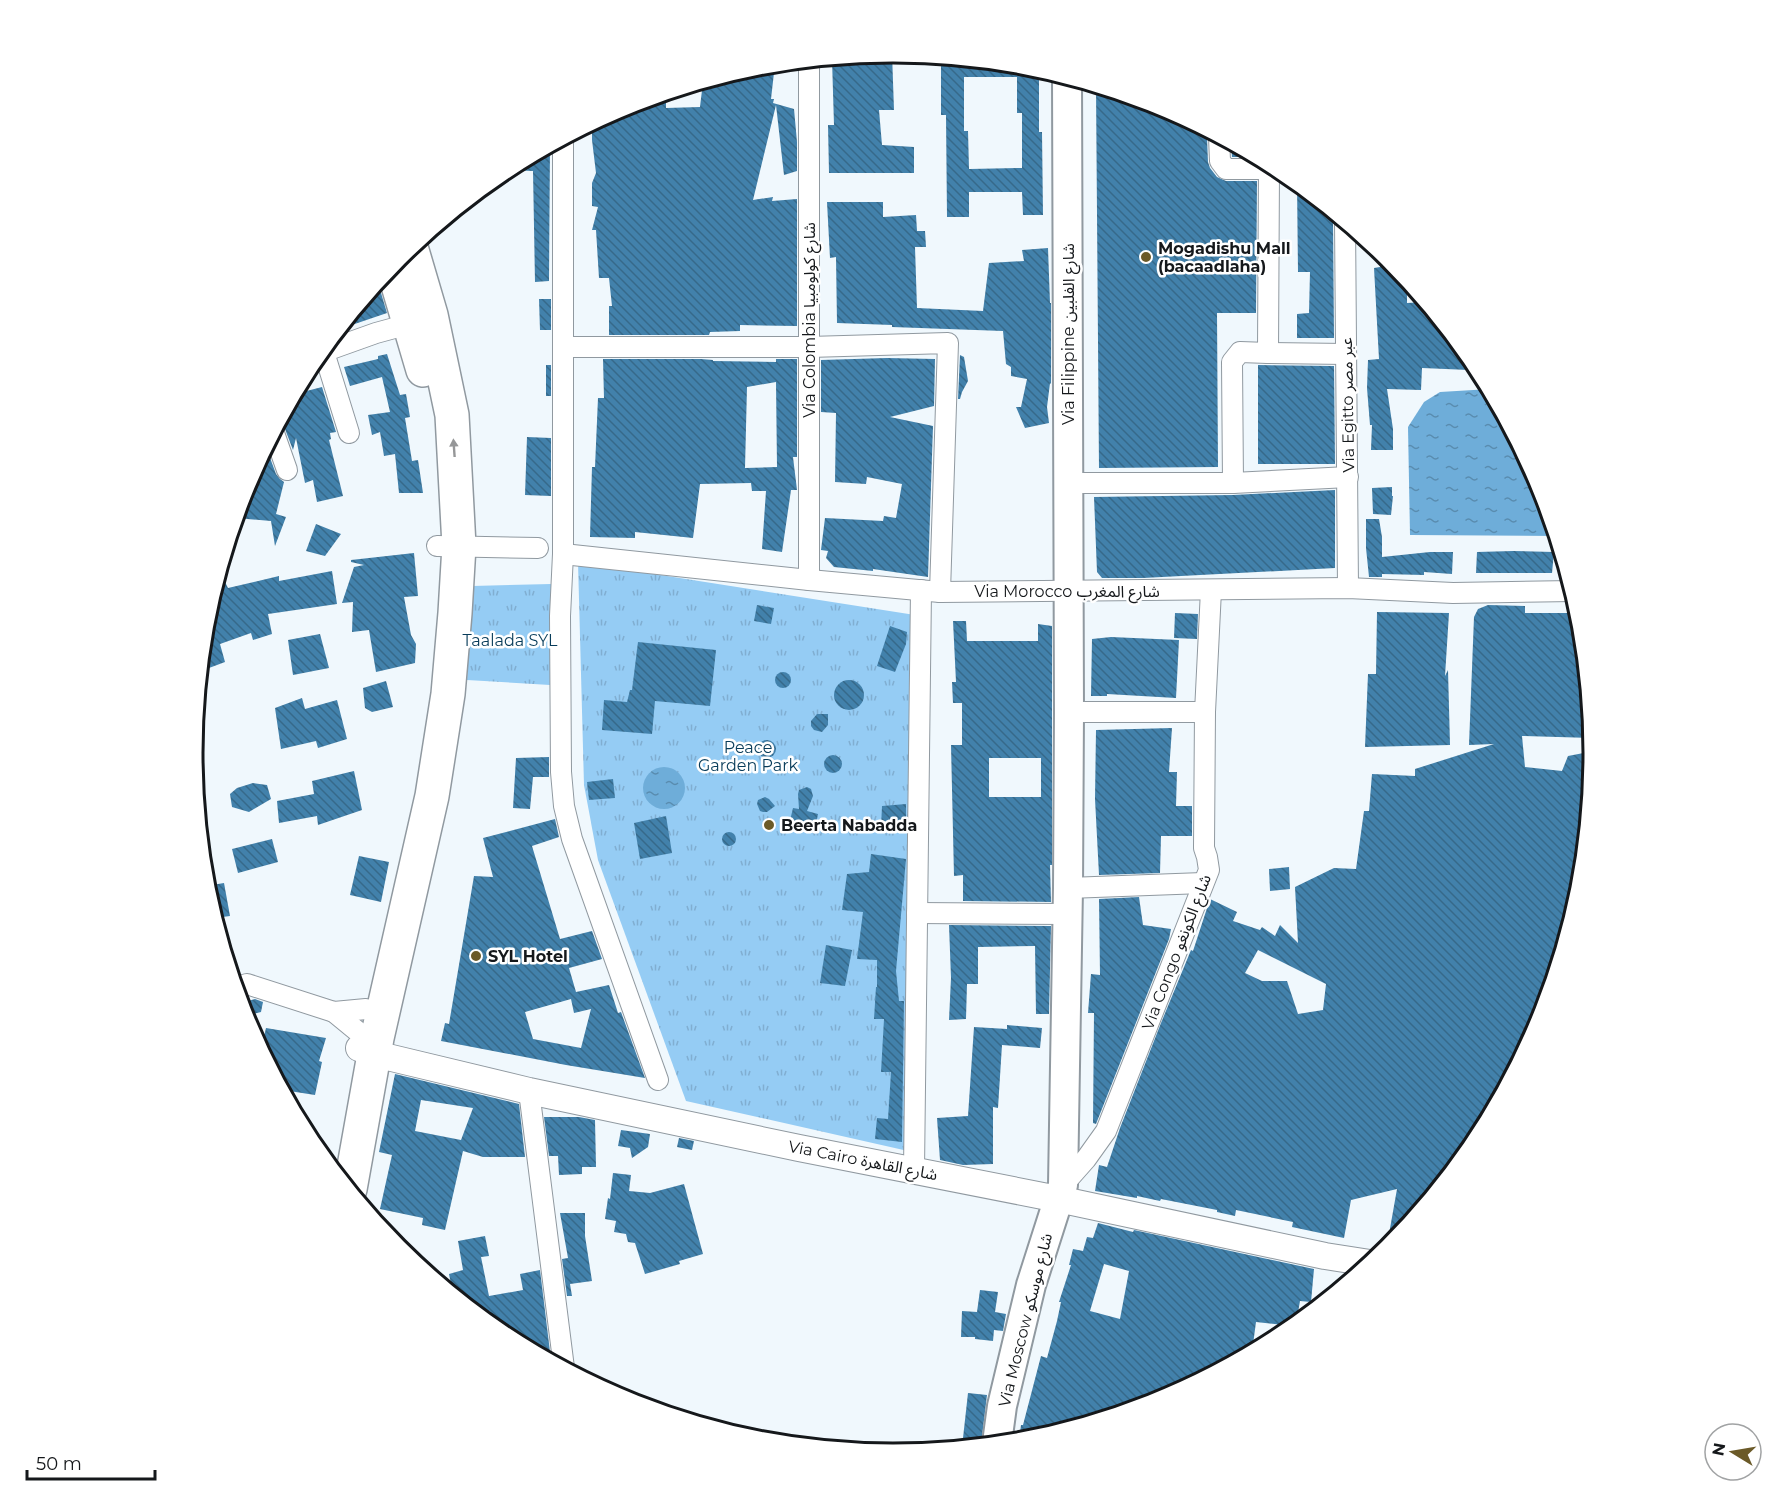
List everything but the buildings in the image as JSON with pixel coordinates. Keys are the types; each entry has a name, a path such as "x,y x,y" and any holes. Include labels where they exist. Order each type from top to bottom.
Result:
{"highway":[{"path":"412,259 420,320"},
{"path":"337,1160 370,1033 448,694 448,546 452,415 420,320 397,275"},
{"path":"351,1179 370,1033"}],"main road":[{"name":"Via Filippine شارع الفلبين","path":"1067,86 1069,591"},
{"path":"1060,1192 1068,901 1069,591"},
{"name":"Via Moscow شارع موسكو","path":"998,1435 1002,1406 1031,1285 1060,1192"}],"street":[{"name":"Via Colombia شارع كولومبيا","path":"808,68 809,580"},
{"path":"1220,145 1220,161 1226,169 1261,169"},
{"path":"563,147 560,616 561,772 564,806 572,839 658,1080"},
{"path":"1268,353 1274,177"},
{"name":"Via Egitto عبر مصر","path":"1345,232 1348,588"},
{"path":"336,347 420,320"},
{"path":"563,347 809,347 948,343 931,591 917,913 914,1170"},
{"path":"1233,483 1232,362 1240,352 1346,354"},
{"path":"325,362 349,433"},
{"path":"278,443 287,470"},
{"path":"1069,483 1233,483 1348,477"},
{"path":"448,546 537,548"},
{"name":"Via Morocco شارع المغرب","path":"562,554 931,591 1348,588 1453,593 1564,591"},
{"name":"Via Congo شارع الكونغو","path":"1060,1192 1106,1131 1209,870 1204,848 1204,712 1211,590"},
{"path":"1069,712 1204,712"},
{"path":"917,913 1068,901 1203,884"},
{"name":"Via Cairo شارع القاهرة","path":"244,984 334,1012 370,1033 530,1091 914,1170 1060,1192 1314,1253 1360,1261"},
{"path":"530,1091 563,1359"}],"green space":[{"name":"Peace Garden Park","path":"578,562 915,615 908,1151 686,1101 598,860 584,785"},
{"name":"Taalada SYL","path":"551,584 550,685 467,680 472,586"}],"water":[{"path":"1479,390 1512,448 1531,489 1548,536 1410,535 1408,427 1424,402 1440,392"},
{"path":"664,767 672,768 679,773 684,780 684,796 679,803 672,808 664,809 656,808 649,803 644,796 643,788 644,780 649,773 656,768"}],"place":[{"name":"Mogadishu Mall (bacaadlaha)","path":"1146,257"},
{"name":"Beerta Nabadda","path":"769,825"},
{"name":"SYL Hotel","path":"476,956"}]}
